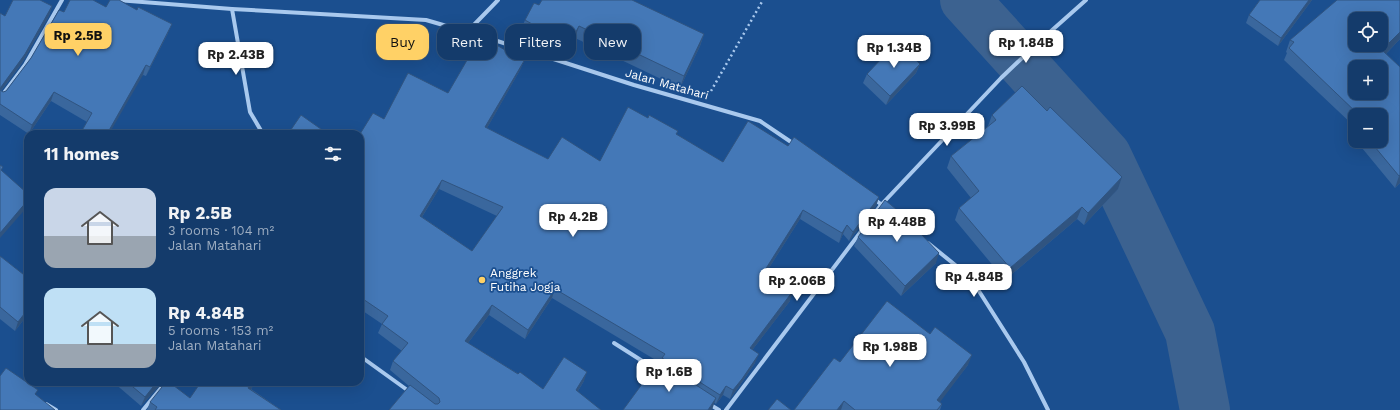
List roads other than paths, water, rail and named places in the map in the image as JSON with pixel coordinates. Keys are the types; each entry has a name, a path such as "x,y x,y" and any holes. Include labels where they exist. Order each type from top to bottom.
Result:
{"street":[{"path":"0,98 24,65 62,0"},
{"name":"Jalan Matahari","path":"117,0 232,9 426,20 440,24"},
{"path":"475,24 498,0"},
{"path":"726,410 881,204 1001,78 1086,0"},
{"path":"232,9 250,112 261,130"},
{"name":"Jalan Matahari","path":"497,42 634,85 760,121 798,147"},
{"path":"868,196 887,209"},
{"path":"922,238 970,277 1024,362 1048,410"},
{"path":"614,343 662,374"},
{"path":"364,359 415,396"},
{"path":"143,410 163,386"},
{"path":"43,401 56,410"},
{"path":"706,402 719,410"}],"waterway":[{"path":"965,0 1106,155 1190,332 1205,410"}],"place":[{"name":"Anggrek Futiha Jogja","path":"482,280"}]}
